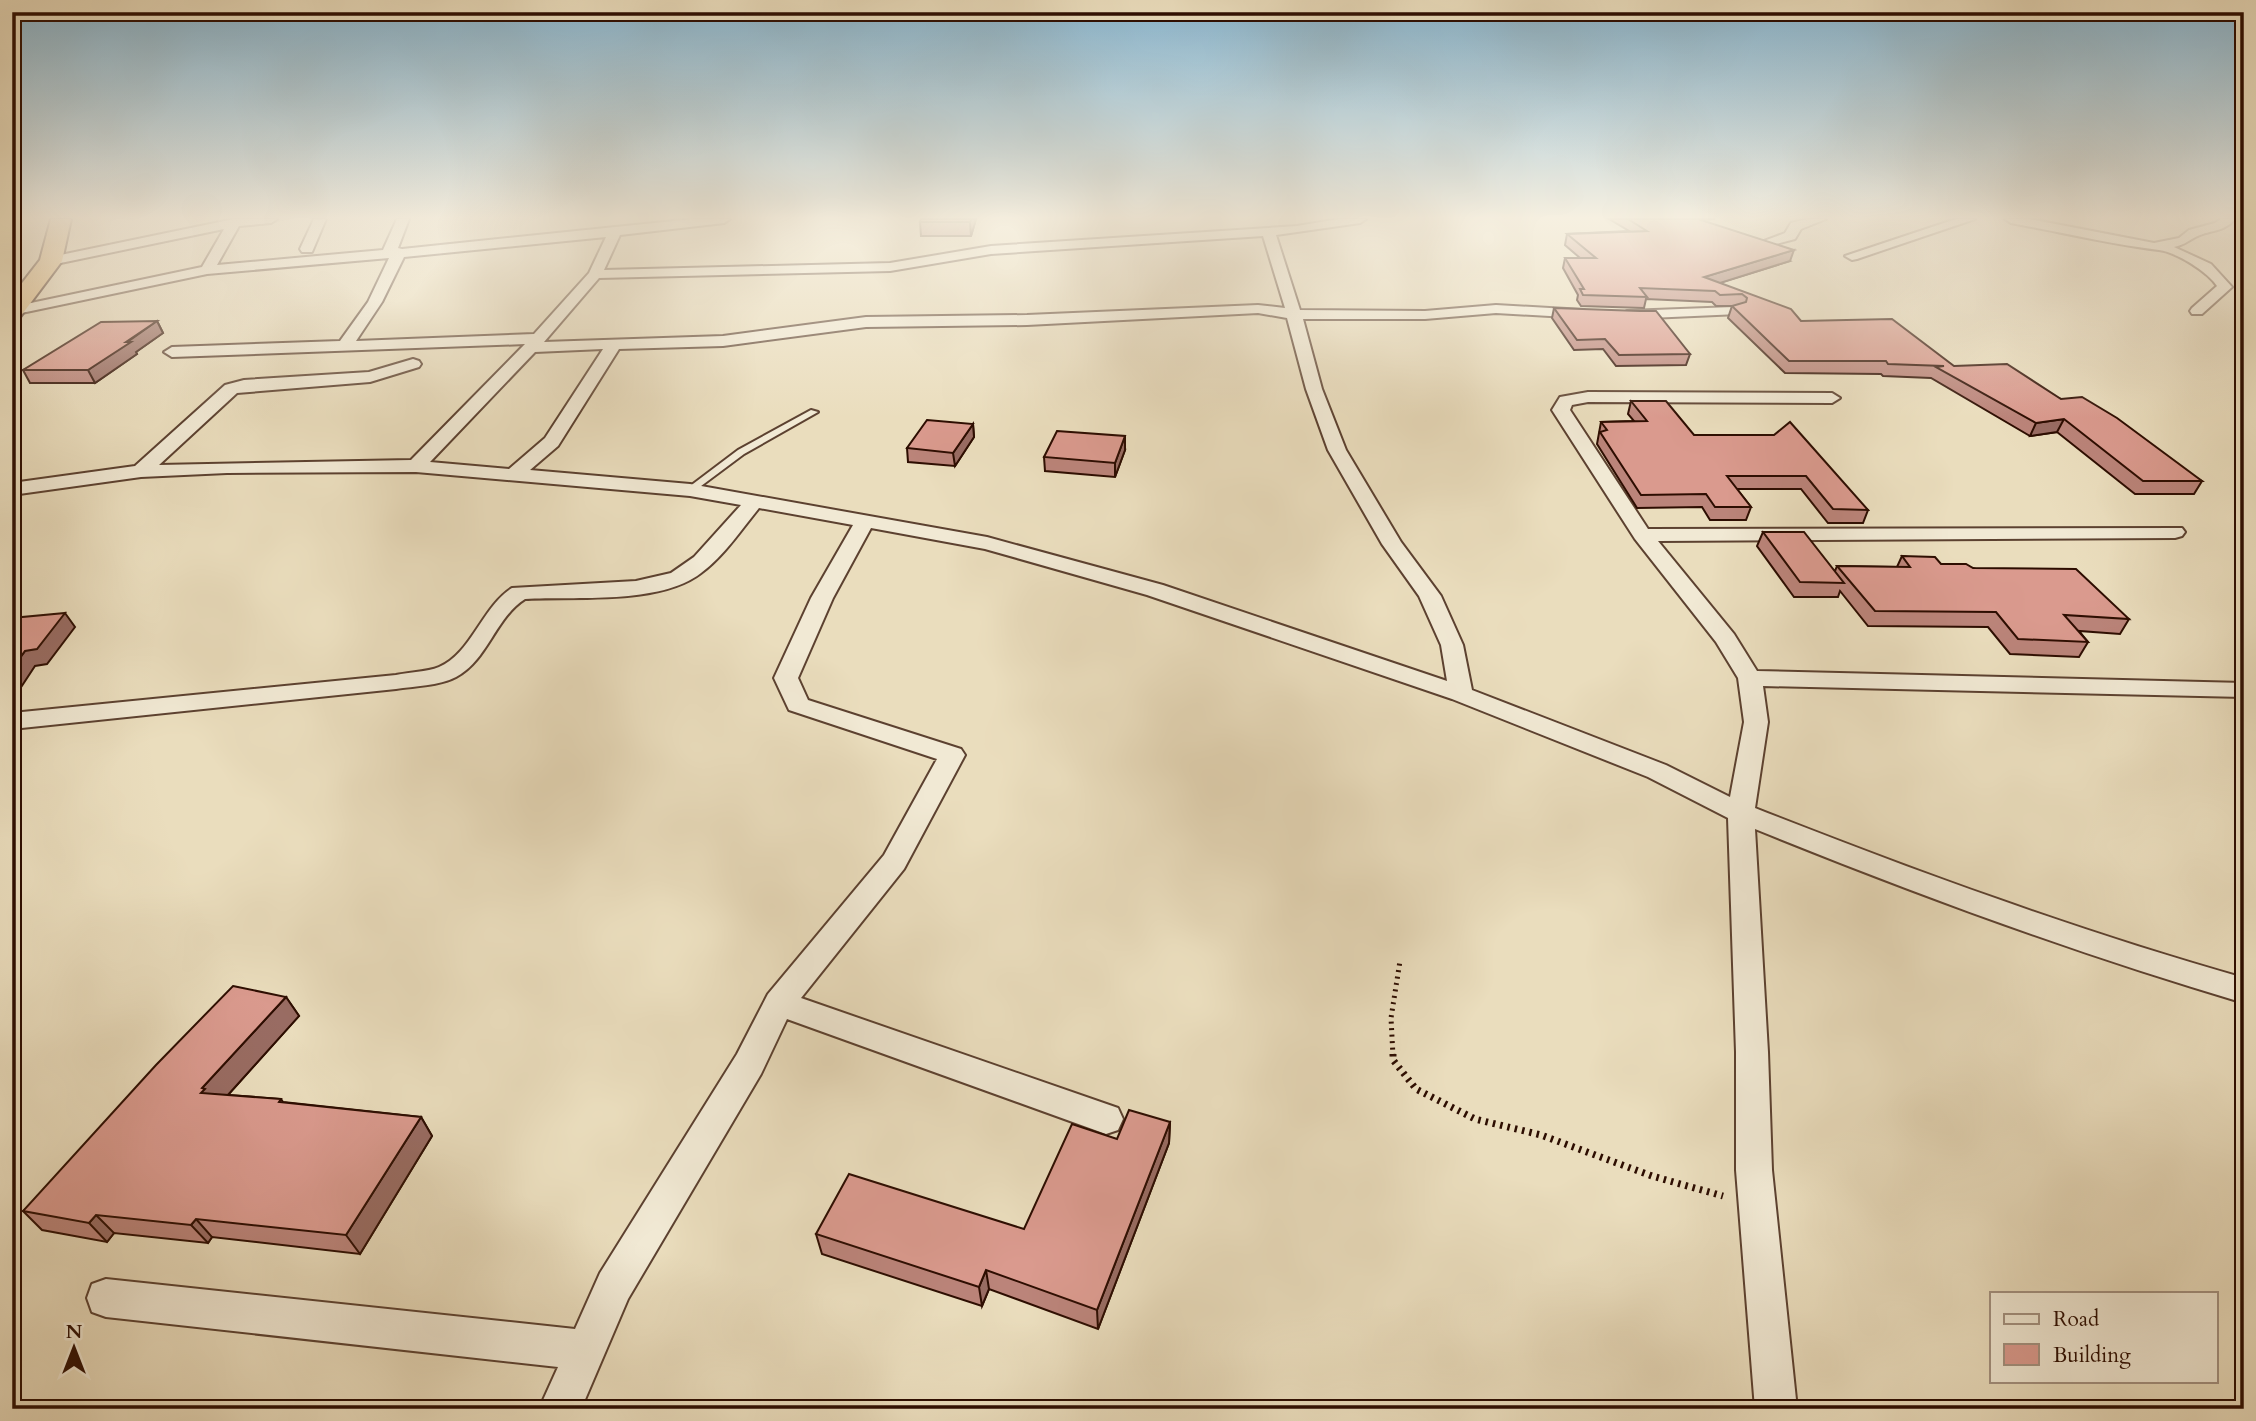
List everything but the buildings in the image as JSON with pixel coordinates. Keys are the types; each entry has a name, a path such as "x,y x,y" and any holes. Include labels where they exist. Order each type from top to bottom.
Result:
{"highway":[{"path":"13,312 33,285"}],"street":[{"path":"13,312 136,285"},
{"path":"345,345 374,302 381,285"},
{"path":"416,466 534,343 585,285"},
{"path":"1285,285 1314,389 1337,450 1392,544 1430,596 1452,645 1461,694"},
{"path":"2197,311 2225,287 2224,285"},
{"path":"172,352 345,345 614,345 723,341 866,322 1027,320 1258,309 1294,314 1425,315 1496,309 1637,315 1734,311"},
{"path":"515,473 552,442 614,345"},
{"path":"141,471 231,389 244,385 370,377 413,364"},
{"path":"1776,1409 1758,1206 1741,813 1756,722 1749,678 1726,639 1642,535 1561,410 1566,401 1588,397 1832,398"},
{"path":"12,489 141,471 227,467 416,466 690,490 987,543 1155,590 1461,694 1657,771 1741,813 1846,855 2145,962 2244,992"},
{"path":"12,721 396,682 446,673 465,660 506,602 520,593 642,587 676,580 692,570 755,501"},
{"path":"560,1409 614,1286 749,1064 779,1003 894,862 952,755 798,705 786,678 821,597 864,522"},
{"path":"1642,535 2175,532"},
{"path":"1749,678 2244,690"},
{"path":"779,1003 1106,1119"},
{"path":"106,1298 585,1350"}],"lane":[{"path":"690,490 741,452 814,412"}],"path":[{"path":"1400,961 1391,1018 1393,1059 1416,1089 1475,1119 1541,1135 1652,1176 1758,1206"}]}
